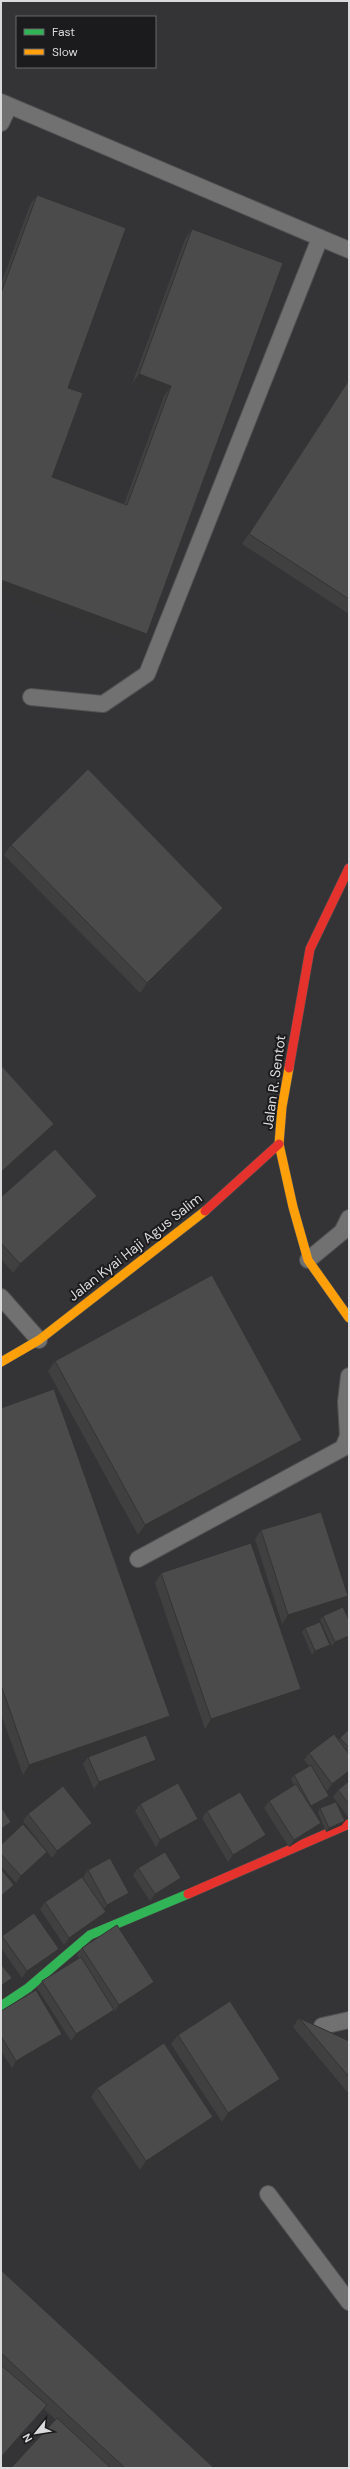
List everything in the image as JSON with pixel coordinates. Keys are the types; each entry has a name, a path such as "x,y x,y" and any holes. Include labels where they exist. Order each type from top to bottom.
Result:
{"street":[{"name":"Jalan R. Sentot","path":"349,868 310,949 282,1107 280,1144 293,1207 308,1260 349,1318"},
{"name":"Jalan Kyai Haji Agus Salim","path":"1,1362 38,1340 211,1206 280,1144"},
{"path":"1,2006 28,1988 90,1935 143,1914 349,1824"}],"lane":[{"path":"1,123 5,104 349,250"},
{"path":"31,698 103,704 147,674 320,238"},
{"path":"308,1260 342,1232 349,1218"},
{"path":"1,1297 38,1340"},
{"path":"138,1559 343,1448 348,1436 346,1402 349,1376"},
{"path":"322,2026 349,2020"},
{"path":"268,2194 349,2302"}],"building":[{"path":"37,195 126,228 68,388 83,393 52,477 127,505 171,386 139,374 192,229 283,263 147,634 1,580 1,293"},
{"path":"349,380 349,599 249,534"},
{"path":"88,769 223,908 147,983 11,845"},
{"path":"1,1065 54,1124 1,1172"},
{"path":"55,1149 97,1196 20,1264 1,1243 1,1197"},
{"path":"212,1275 302,1440 145,1525 55,1361"},
{"path":"54,1389 170,1716 29,1765 1,1685 1,1408"},
{"path":"321,1512 348,1596 288,1615 261,1530"},
{"path":"251,1543 301,1689 211,1719 161,1573"},
{"path":"343,1607 349,1620 349,1636 335,1642 323,1616"},
{"path":"320,1622 330,1645 315,1651 305,1628"},
{"path":"349,1729 349,1748 340,1738"},
{"path":"334,1734 349,1754 349,1771 332,1784 309,1753"},
{"path":"146,1735 156,1760 99,1782 88,1757"},
{"path":"311,1765 329,1796 311,1806 294,1775"},
{"path":"349,1781 349,1804 338,1790"},
{"path":"178,1783 198,1819 160,1840 140,1804"},
{"path":"296,1784 321,1823 294,1840 269,1801"},
{"path":"63,1786 92,1823 57,1851 28,1814"},
{"path":"240,1792 266,1835 233,1855 207,1811"},
{"path":"336,1802 345,1821 329,1828 320,1808"},
{"path":"1,1807 11,1822 1,1829"},
{"path":"23,1824 47,1852 21,1876 1,1854 1,1845"},
{"path":"165,1852 181,1878 155,1894 138,1868"},
{"path":"110,1858 129,1893 107,1905 88,1870"},
{"path":"1,1869 14,1885 1,1896"},
{"path":"82,1877 106,1912 69,1938 45,1902"},
{"path":"34,1913 59,1949 27,1971 2,1936"},
{"path":"117,1925 154,1982 119,2005 82,1948"},
{"path":"81,1957 114,2010 76,2034 42,1981"},
{"path":"1,1964 12,1978 1,1986"},
{"path":"36,1990 62,2034 16,2061 1,2036 1,2011"},
{"path":"230,2001 280,2079 228,2113 178,2035"},
{"path":"299,2018 349,2041 349,2077"},
{"path":"164,2043 213,2117 146,2161 97,2088"},
{"path":"1,2270 214,2468 125,2468 1,2353"},
{"path":"1,2365 47,2405 1,2457"},
{"path":"57,2418 111,2468 11,2468"}],"traffic: fast":[{"path":"1,2006 28,1988 90,1935 188,1894"}],"traffic: slow":[{"path":"289,1068 282,1107 279,1144 293,1207 308,1260 349,1318"},
{"path":"1,1362 39,1340 205,1211"}],"traffic: jam":[{"path":"289,1068 310,949 349,868"},
{"path":"205,1211 279,1144"},
{"path":"188,1894 349,1824"}]}
